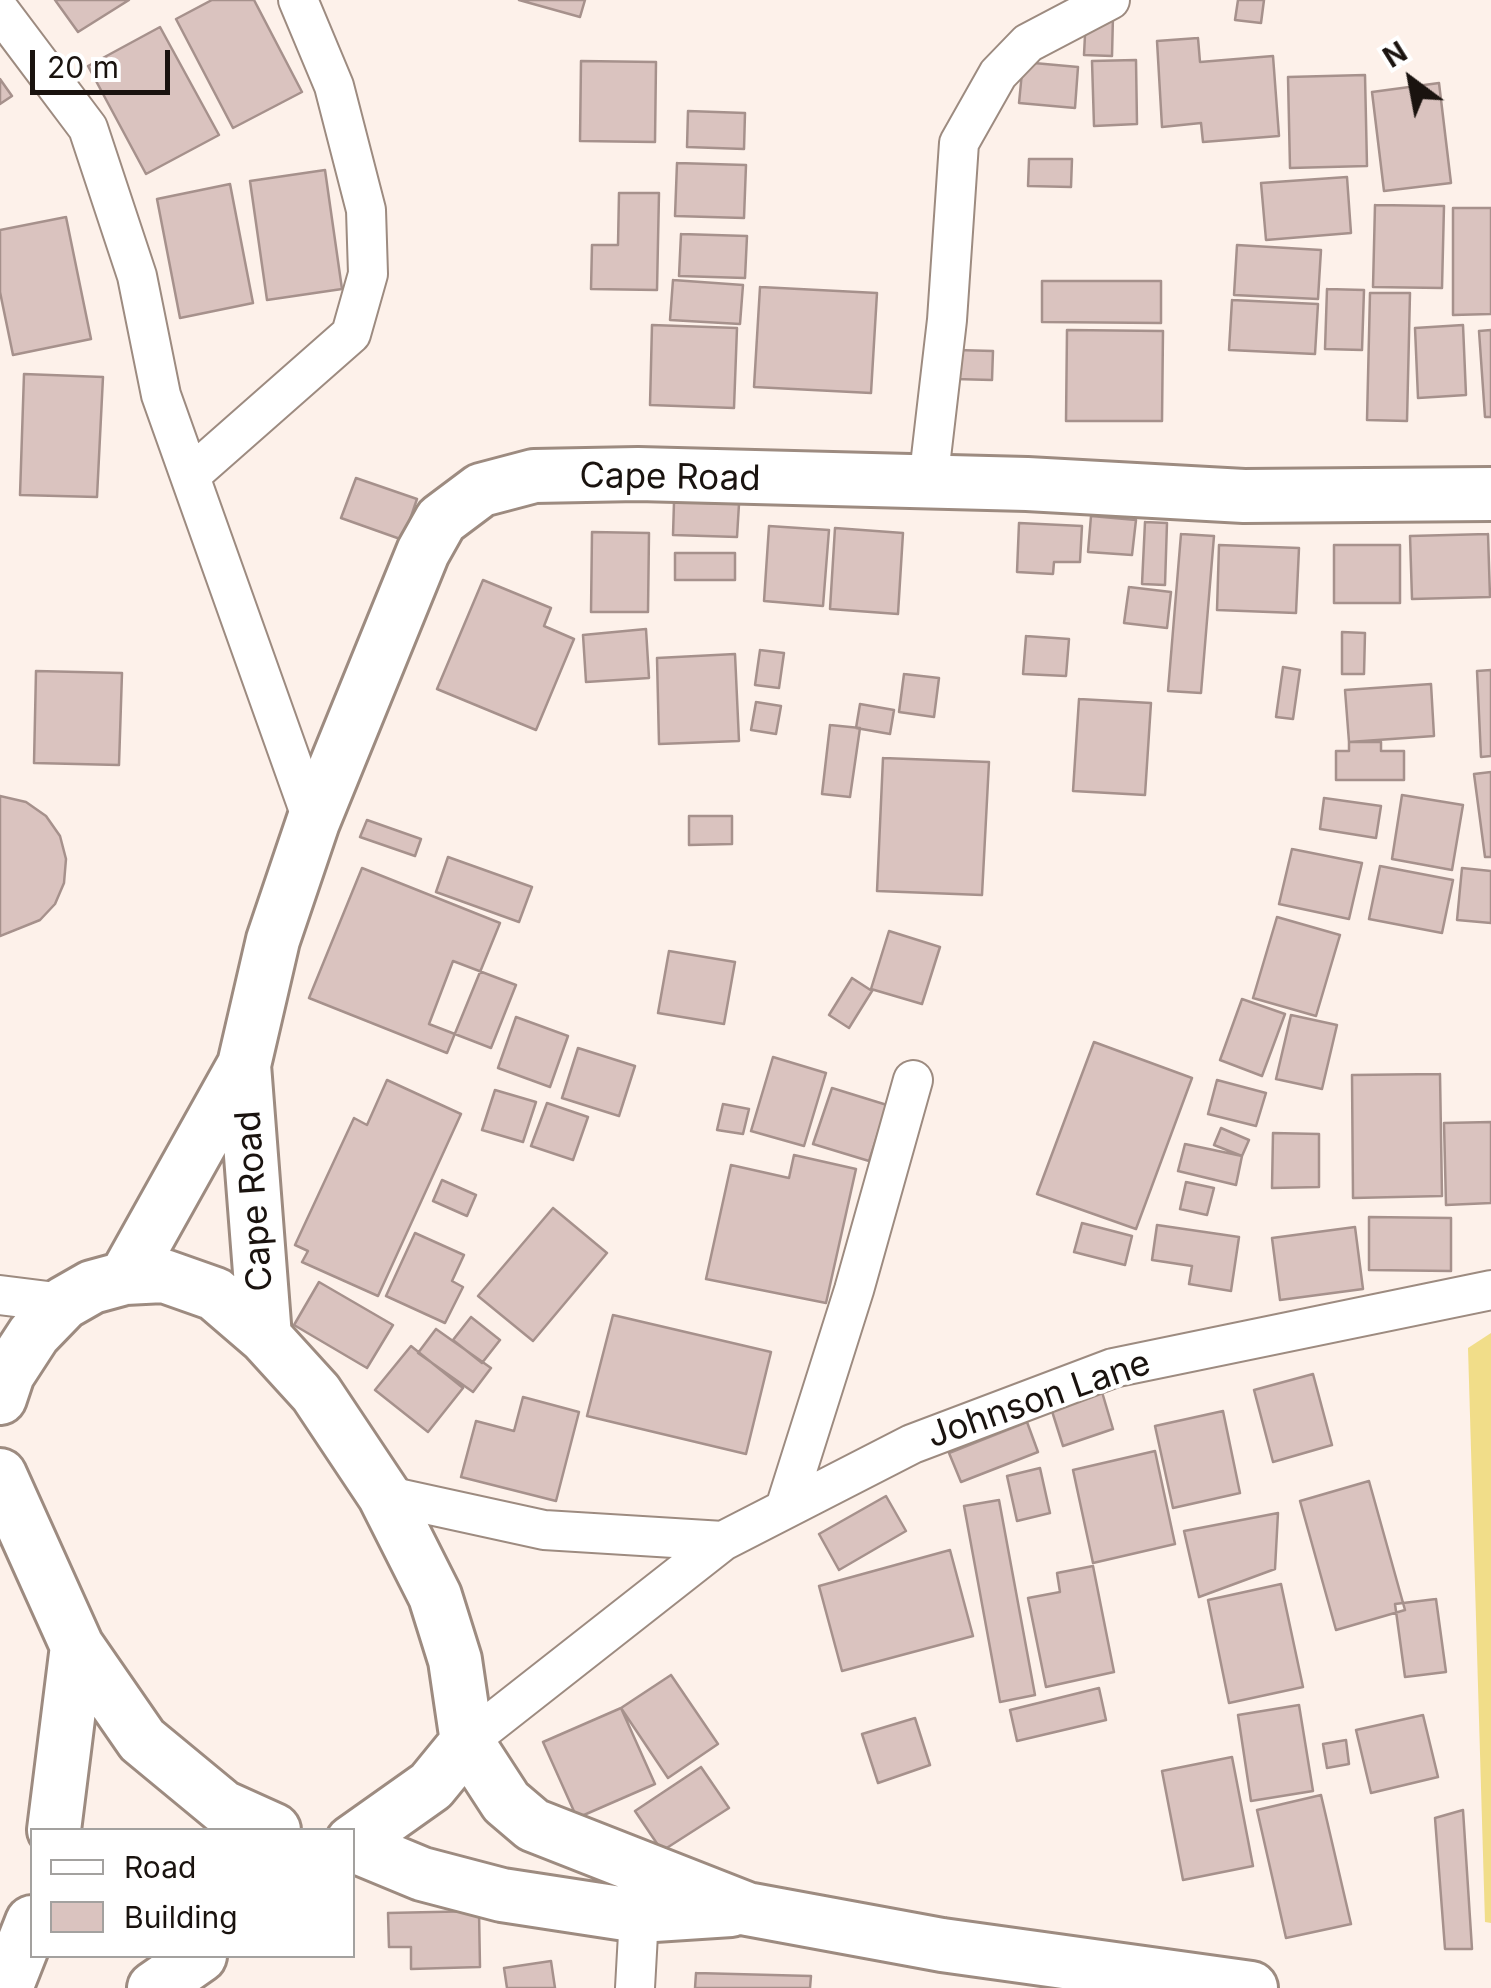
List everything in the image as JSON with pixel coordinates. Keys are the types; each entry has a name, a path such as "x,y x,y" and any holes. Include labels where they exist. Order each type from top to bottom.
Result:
{"main road":[{"name":"Cape Road","path":"124,1278 244,1064 273,940 312,822 423,552 441,520 480,490 534,476 928,482 1244,496 1491,494"},
{"name":"Cape Road","path":"244,1064 265,1337"},
{"path":"0,1398 8,1374 34,1334 64,1303 92,1287 124,1278 164,1276 215,1294 265,1337 316,1393 384,1495 435,1596 455,1660 468,1742 506,1802 533,1825 747,1909 942,1945 1251,1988"},
{"path":"0,1475 77,1646 142,1740 223,1807 270,1828"},
{"path":"54,1828 77,1646"},
{"path":"355,1842 430,1786 468,1742"},
{"path":"355,1845 422,1874 502,1896 640,1916 747,1909"},
{"path":"6,1988 30,1927"},
{"path":"154,1988 197,1958"}],"street":[{"path":"192,474 351,334 368,274 366,210 334,86 298,0"},
{"path":"928,482 947,320 959,142 998,74 1028,43 1110,0"},
{"path":"0,11 88,128 137,276 161,396 192,474 312,822"},
{"path":"786,1505 854,1290 913,1080"},
{"name":"Johnson Lane","path":"468,1742 723,1541 786,1505 912,1444 1114,1368 1491,1290"},
{"path":"0,1295 64,1303"},
{"path":"384,1495 544,1530 723,1541"},
{"path":"635,1988 640,1916"}],"shaded area":[{"path":"1491,1333 1491,1923 1485,1922 1468,1348"}],"building":[{"path":"55,0 129,0 78,32"},
{"path":"212,0 254,0 302,92 233,128 176,19"},
{"path":"519,0 585,0 580,17"},
{"path":"1238,0 1264,0 1261,23 1235,20"},
{"path":"1086,15 1113,16 1112,56 1084,55"},
{"path":"160,27 219,135 146,174 88,66"},
{"path":"1198,38 1200,62 1273,56 1279,136 1203,142 1201,123 1162,127 1157,41"},
{"path":"1136,60 1137,124 1094,126 1092,61"},
{"path":"581,61 656,62 655,142 580,141"},
{"path":"1023,62 1078,67 1075,108 1019,103"},
{"path":"1365,75 1367,166 1290,168 1288,77"},
{"path":"0,79 12,96 0,104"},
{"path":"1439,83 1451,183 1384,191 1372,92"},
{"path":"688,111 745,113 744,149 687,147"},
{"path":"1029,159 1072,159 1071,187 1028,186"},
{"path":"677,163 746,165 744,218 675,216"},
{"path":"325,170 342,289 267,300 250,181"},
{"path":"1347,177 1351,233 1266,240 1261,183"},
{"path":"230,184 253,303 180,318 157,199"},
{"path":"619,193 659,193 657,290 591,289 592,245 618,245"},
{"path":"1375,205 1444,206 1442,288 1373,287"},
{"path":"1453,208 1491,208 1491,314 1453,315"},
{"path":"66,217 91,339 13,355 0,292 0,230"},
{"path":"681,234 747,236 745,278 679,276"},
{"path":"1237,245 1321,250 1318,299 1234,295"},
{"path":"673,280 743,285 740,324 670,320"},
{"path":"1042,281 1161,281 1161,323 1042,322"},
{"path":"760,287 877,293 871,393 754,387"},
{"path":"1327,289 1364,290 1362,350 1325,349"},
{"path":"1370,293 1410,293 1407,421 1367,420"},
{"path":"1232,300 1318,304 1315,354 1229,350"},
{"path":"652,325 737,328 734,408 650,405"},
{"path":"1463,325 1466,395 1418,398 1415,328"},
{"path":"1067,330 1163,331 1162,421 1066,421"},
{"path":"1491,330 1491,417 1485,417 1479,331"},
{"path":"956,350 993,351 992,380 955,379"},
{"path":"24,374 103,377 97,497 20,495"},
{"path":"356,478 417,499 403,540 341,518"},
{"path":"674,502 739,504 737,537 673,535"},
{"path":"1091,516 1136,520 1132,555 1088,552"},
{"path":"1145,522 1167,523 1165,585 1142,584"},
{"path":"1019,523 1082,526 1080,562 1054,562 1053,574 1017,572"},
{"path":"769,526 829,530 823,606 764,601"},
{"path":"835,528 903,533 898,614 830,609"},
{"path":"592,532 649,533 648,612 591,612"},
{"path":"1181,534 1214,536 1201,693 1168,691"},
{"path":"1488,534 1490,597 1412,599 1410,536"},
{"path":"1219,545 1299,548 1296,613 1217,610"},
{"path":"1334,545 1400,545 1400,603 1334,603"},
{"path":"675,553 735,553 735,580 675,580"},
{"path":"483,580 551,608 544,626 574,639 536,730 437,689"},
{"path":"1129,587 1171,592 1167,628 1124,623"},
{"path":"646,629 649,678 586,682 583,635"},
{"path":"1342,632 1365,633 1364,674 1342,674"},
{"path":"1026,636 1069,639 1066,676 1023,674"},
{"path":"760,650 784,653 779,688 755,685"},
{"path":"735,654 739,741 659,744 657,658"},
{"path":"1283,667 1300,670 1293,719 1276,717"},
{"path":"1491,670 1491,756 1481,757 1477,671"},
{"path":"36,671 122,673 119,765 34,763"},
{"path":"904,674 939,678 934,717 899,712"},
{"path":"1431,684 1434,736 1349,742 1345,690"},
{"path":"1079,699 1151,703 1145,795 1073,791"},
{"path":"756,702 781,706 776,734 751,730"},
{"path":"860,704 894,710 890,734 856,728"},
{"path":"830,725 860,728 850,797 822,794"},
{"path":"1349,742 1381,742 1381,751 1404,751 1404,780 1336,780 1336,751 1349,751"},
{"path":"883,758 989,762 982,895 877,891"},
{"path":"1491,772 1491,857 1485,857 1474,774"},
{"path":"1402,795 1463,805 1452,870 1392,859"},
{"path":"0,796 26,802 46,816 60,836 66,859 64,883 55,904 40,920 0,936"},
{"path":"1324,798 1381,806 1376,838 1320,829"},
{"path":"689,816 732,816 732,844 689,845"},
{"path":"367,820 421,839 415,856 360,837"},
{"path":"1292,849 1362,863 1349,919 1279,904"},
{"path":"448,857 532,887 519,922 436,892"},
{"path":"1380,866 1453,880 1442,933 1369,919"},
{"path":"362,868 500,923 447,1053 309,998"},
{"path":"1462,868 1491,871 1491,923 1457,920"},
{"path":"1277,917 1340,935 1316,1016 1253,998"},
{"path":"889,931 940,947 922,1004 871,989"},
{"path":"669,951 735,962 724,1024 658,1013"},
{"path":"453,961 516,985 491,1048 429,1024"},
{"path":"852,978 872,991 849,1028 829,1015"},
{"path":"1242,999 1285,1014 1262,1076 1220,1060"},
{"path":"1291,1015 1337,1025 1322,1089 1276,1079"},
{"path":"516,1017 568,1036 550,1087 498,1068"},
{"path":"1094,1042 1192,1078 1136,1229 1037,1194"},
{"path":"578,1048 635,1066 619,1116 562,1098"},
{"path":"773,1057 826,1073 804,1146 751,1131"},
{"path":"1440,1074 1442,1196 1353,1198 1352,1075"},
{"path":"387,1080 461,1114 378,1296 302,1262 308,1251 295,1245 354,1118 367,1125"},
{"path":"1217,1080 1266,1093 1256,1126 1208,1114"},
{"path":"832,1088 887,1105 869,1161 813,1144"},
{"path":"495,1090 536,1102 523,1142 482,1130"},
{"path":"547,1103 588,1117 573,1160 531,1146"},
{"path":"723,1104 749,1109 743,1134 717,1130"},
{"path":"1491,1122 1491,1203 1446,1205 1444,1123"},
{"path":"1221,1128 1249,1140 1242,1156 1214,1145"},
{"path":"1273,1133 1319,1134 1319,1187 1272,1188"},
{"path":"1185,1144 1242,1156 1236,1185 1178,1171"},
{"path":"794,1155 856,1169 826,1303 706,1279 731,1165 789,1178"},
{"path":"442,1180 476,1195 467,1216 433,1201"},
{"path":"1186,1182 1214,1188 1207,1215 1180,1209"},
{"path":"553,1208 607,1253 533,1341 478,1296"},
{"path":"1369,1217 1451,1218 1451,1271 1369,1270"},
{"path":"1082,1223 1132,1236 1125,1265 1074,1252"},
{"path":"1157,1225 1239,1237 1231,1291 1189,1284 1192,1266 1152,1260"},
{"path":"1355,1227 1363,1289 1280,1300 1272,1238"},
{"path":"415,1233 464,1255 452,1281 463,1287 445,1323 386,1296"},
{"path":"319,1282 393,1325 367,1368 294,1325"},
{"path":"613,1315 771,1352 746,1454 587,1416"},
{"path":"471,1317 500,1340 482,1363 453,1340"},
{"path":"436,1329 491,1368 473,1392 418,1353"},
{"path":"411,1346 463,1388 428,1432 375,1390"},
{"path":"1313,1374 1332,1445 1273,1462 1254,1390"},
{"path":"1102,1392 1113,1429 1063,1446 1051,1408"},
{"path":"523,1397 579,1412 556,1501 461,1477 476,1421 514,1431"},
{"path":"1223,1411 1240,1493 1173,1508 1155,1426"},
{"path":"1027,1422 1038,1452 961,1482 949,1453"},
{"path":"1155,1451 1175,1544 1093,1563 1073,1470"},
{"path":"1040,1468 1050,1513 1017,1521 1007,1476"},
{"path":"1369,1481 1405,1610 1336,1630 1300,1501"},
{"path":"886,1496 906,1531 839,1570 819,1534"},
{"path":"999,1500 1035,1695 1000,1702 964,1506"},
{"path":"1278,1513 1275,1569 1199,1597 1184,1531"},
{"path":"950,1550 973,1636 842,1671 819,1586"},
{"path":"1093,1566 1114,1672 1046,1687 1028,1598 1060,1592 1057,1573"},
{"path":"1281,1584 1303,1687 1229,1703 1208,1600"},
{"path":"1436,1599 1446,1672 1405,1677 1395,1604"},
{"path":"671,1675 718,1744 668,1778 621,1708"},
{"path":"1099,1688 1106,1720 1017,1741 1010,1710"},
{"path":"1299,1705 1313,1791 1251,1801 1238,1715"},
{"path":"621,1708 655,1784 577,1818 543,1742"},
{"path":"1423,1715 1438,1777 1371,1793 1356,1730"},
{"path":"915,1718 930,1765 878,1783 862,1734"},
{"path":"1346,1740 1349,1764 1327,1768 1323,1744"},
{"path":"1232,1757 1253,1866 1183,1880 1162,1771"},
{"path":"701,1767 729,1808 662,1851 635,1811"},
{"path":"1321,1795 1351,1924 1286,1938 1257,1810"},
{"path":"1463,1810 1472,1949 1445,1949 1435,1818"},
{"path":"479,1911 480,1967 411,1969 411,1947 389,1947 388,1913"},
{"path":"551,1961 555,1988 507,1988 504,1968"},
{"path":"696,1973 811,1976 810,1988 695,1988"}]}
